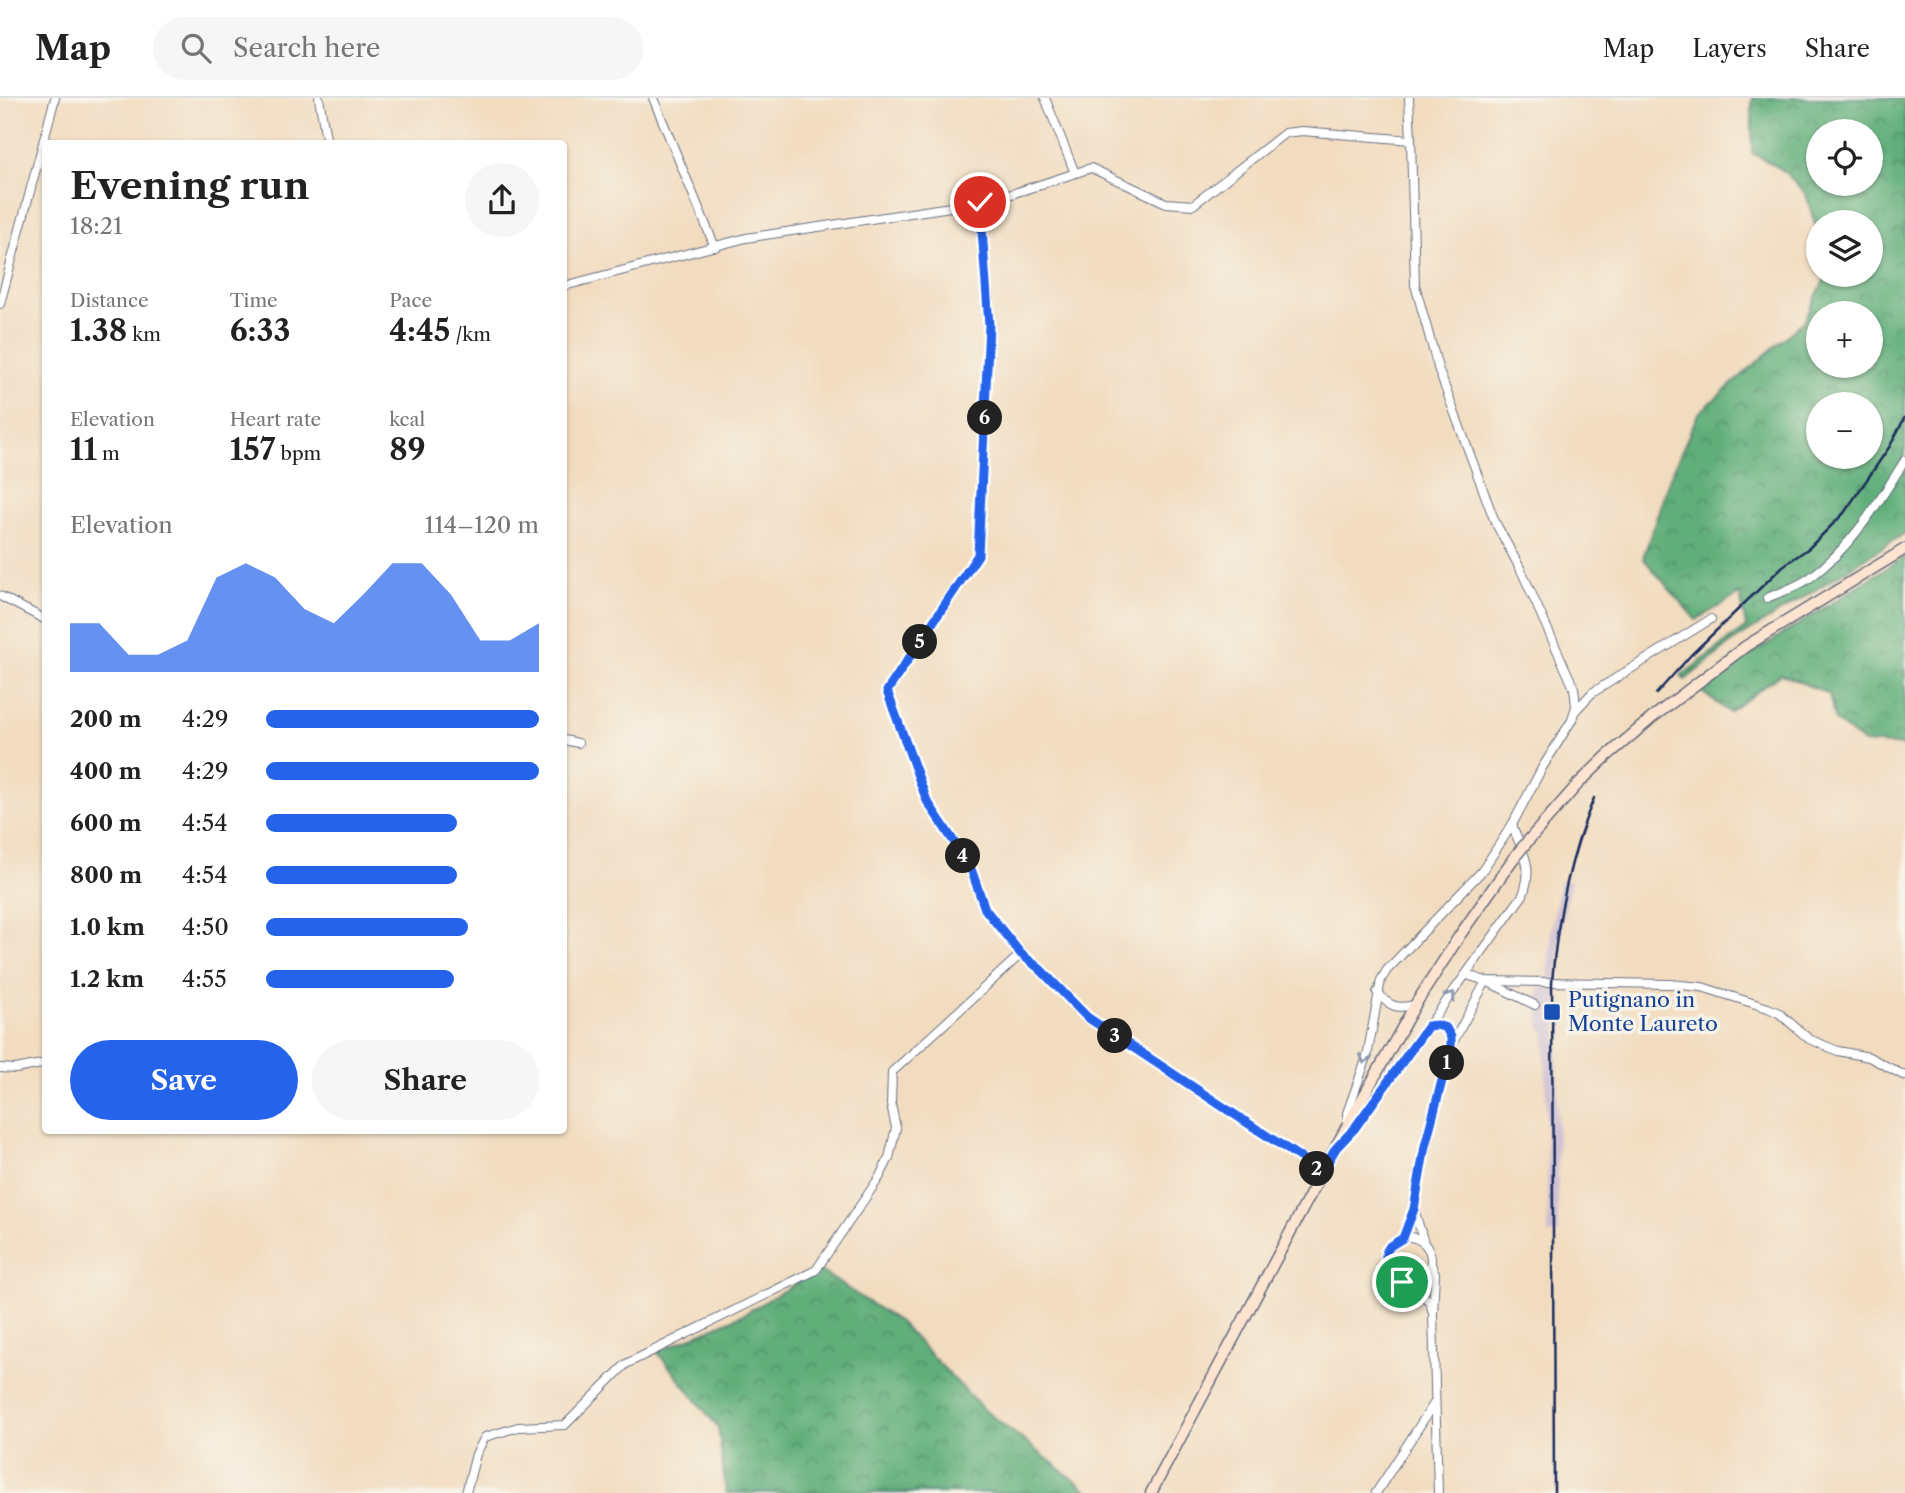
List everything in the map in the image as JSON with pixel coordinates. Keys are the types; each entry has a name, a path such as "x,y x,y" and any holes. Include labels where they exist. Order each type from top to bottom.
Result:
{"main road":[{"path":"1151,1493 1322,1172 1415,1005 1513,859 1587,774 1653,717 1746,646 1905,549"}],"street":[{"path":"319,98 326,140"},
{"path":"653,98 715,247"},
{"path":"1045,98 1075,173"},
{"path":"1347,1126 1347,1113 1367,1057 1377,992 1387,970 1482,871 1512,825 1574,713 1574,688 1521,570 1495,522 1439,371 1415,285 1409,98"},
{"path":"42,140 53,99"},
{"path":"567,285 746,238 980,202 1091,168 1166,203 1193,205 1285,133 1302,131 1411,140"},
{"path":"0,304 42,142"},
{"path":"980,202 989,325 978,555 887,691 927,801 970,866 985,909 1021,954 1040,969 1087,1017 1322,1172"},
{"path":"1767,598 1810,578 1830,561 1874,510 1905,460"},
{"path":"0,596 42,618"},
{"path":"1574,713 1592,693 1711,619"},
{"path":"567,741 578,743"},
{"path":"1336,1148 1354,1129 1523,895 1529,878 1528,865 1512,825"},
{"path":"466,1493 476,1454 485,1437 518,1427 565,1425 626,1364 816,1270 879,1178 889,1158 896,1128 891,1104 892,1072 1021,954"},
{"path":"1466,975 1486,981 1535,1004"},
{"path":"1403,1238 1414,1209 1425,1146 1451,1046 1486,981"},
{"path":"1486,981 1670,984 1702,987 1768,1008 1779,1013 1808,1038 1838,1051 1869,1057 1905,1076"},
{"path":"1377,992 1391,1006 1402,1008 1415,1005"},
{"path":"1428,1026 1446,1028 1451,1037 1451,1046"},
{"path":"0,1068 16,1069 42,1064"},
{"path":"1414,1209 1435,1273 1433,1314 1438,1493"},
{"path":"1424,1243 1418,1239 1403,1238 1390,1246 1386,1252 1386,1267 1395,1279 1410,1283 1430,1303 1433,1314"},
{"path":"1410,1283 1424,1278 1431,1264"},
{"path":"1376,1493 1436,1400"}],"shaded area":[{"path":"1560,880 1571,881 1561,929 1557,985 1558,1234 1548,1234 1545,1031 1541,1029 1538,995 1540,988 1548,987 1551,929"}],"green space":[{"path":"1752,98 1905,98 1905,533 1734,641 1685,680 1681,676 1746,627 1740,594 1696,620 1643,558 1670,477 1698,414 1806,317 1806,378 1883,378 1883,301 1814,301 1821,287 1883,287 1883,210 1811,210 1807,196 1883,196 1883,119 1806,119 1806,194 1783,170 1752,153"},
{"path":"1905,556 1905,746 1864,743 1835,721 1829,694 1781,674 1729,712 1702,692 1750,655"},
{"path":"819,1270 899,1322 983,1409 1091,1493 726,1493 718,1427 657,1352 742,1315"}],"railway":[{"path":"1656,694 1691,655 1783,566 1809,548 1844,513 1890,446 1905,417"},
{"path":"1554,1493 1552,982 1566,888 1594,798"}],"place":[{"name":"Putignano in Monte Laureto","path":"1552,1012"}],"route":[{"path":"980,202 989,325 978,555 887,691 927,801 970,866 985,909 1021,954 1040,969 1087,1017 1322,1172 1336,1148 1354,1129 1428,1026 1446,1028 1451,1037 1451,1046 1425,1146 1414,1209 1403,1238 1396,1241 1386,1252 1386,1267 1395,1279 1402,1282"}]}
